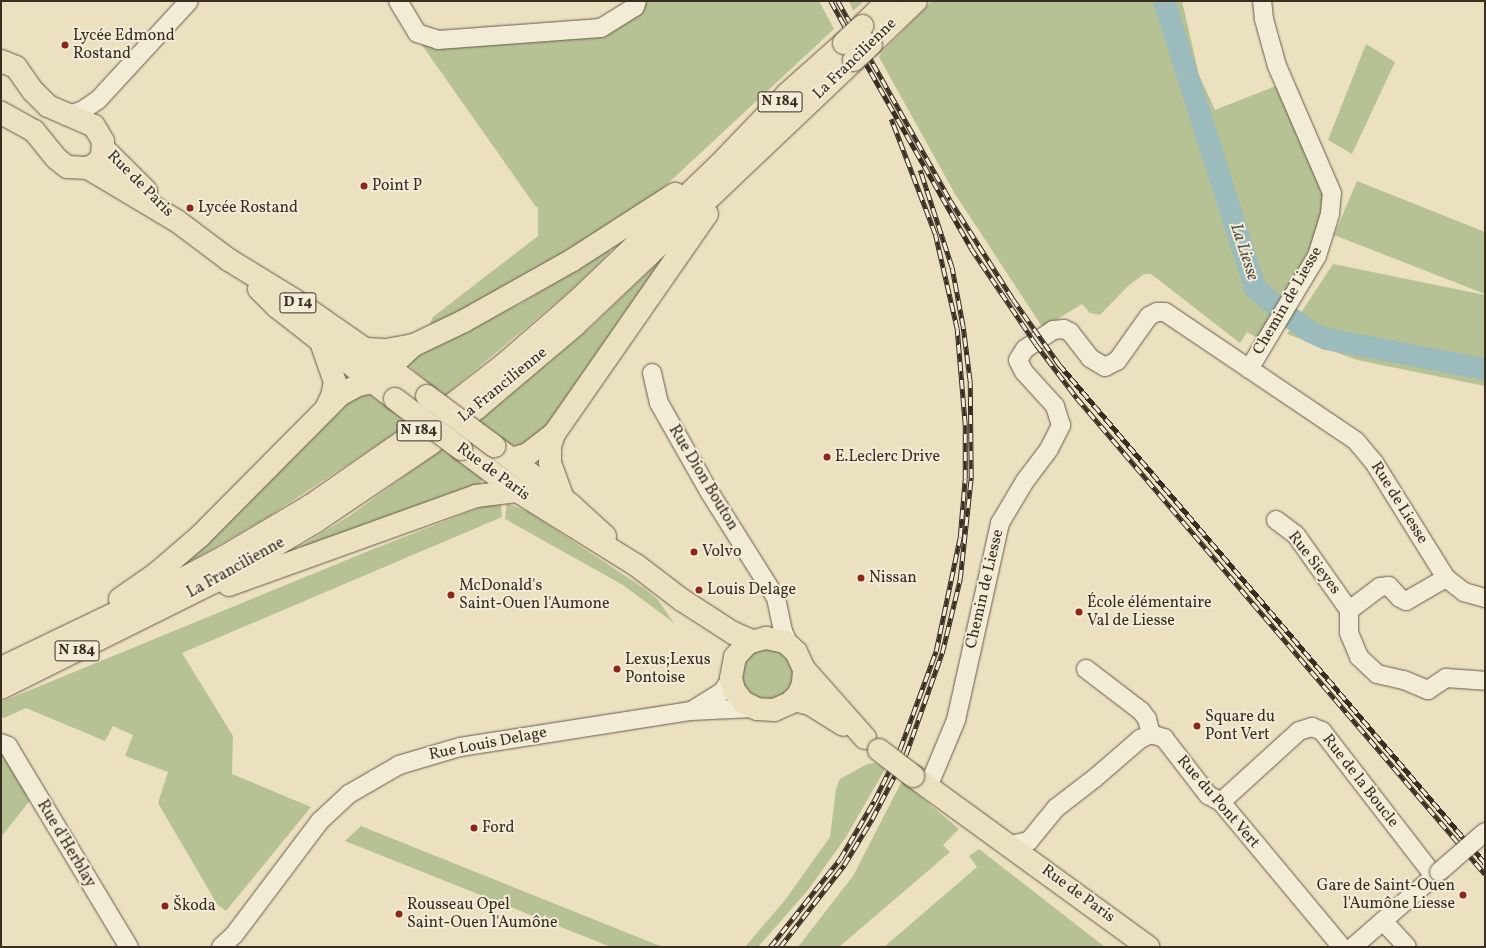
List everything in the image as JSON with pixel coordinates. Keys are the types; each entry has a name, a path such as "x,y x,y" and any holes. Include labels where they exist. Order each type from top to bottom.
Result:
{"main road":[{"name":"La Francilienne","path":"866,35 888,1"},
{"name":"La Francilienne","path":"1,688 153,614 214,582 315,522 392,471 472,413 574,326 728,168 787,94 849,51 866,35 916,1"},
{"name":"Rue de Paris","path":"1,61 16,67 43,101 66,116 90,124 101,139 177,221"},
{"name":"Rue de Paris","path":"4,117 34,131 62,165 77,169 88,168 100,160 101,139"},
{"name":"Rue de Paris","path":"88,168 177,221 229,260 293,299 365,349 395,386 491,457 517,491 636,565"},
{"name":"La Francilienne","path":"1,668 74,633 230,554 310,506 416,433 540,334 728,168"},
{"path":"365,349 386,350 414,345 464,321 571,261 728,168"},
{"path":"563,499 550,463 550,446 554,434 728,168"},
{"name":"Rue de Paris","path":"229,260 276,306 321,342 395,386 491,457 563,499 636,565 682,600 733,633 758,640 776,639 789,645"},
{"path":"321,342 335,382 332,396 325,410"},
{"path":"74,633 157,572 200,536 325,410 350,388 395,386 414,345"},
{"path":"476,496 491,457 528,454 554,434"},
{"path":"153,614 476,496 517,491"},
{"name":"Rue de Paris","path":"682,600 727,642 738,696 753,708"},
{"path":"732,670 741,649 758,640"},
{"path":"789,645 799,656 804,670 872,744"},
{"path":"753,708 774,710 793,700 803,684 804,670"},
{"path":"793,700 810,704 872,744"},
{"name":"Rue de Paris","path":"872,744 1006,846 1045,870 1148,947"},
{"name":"Rue de Paris","path":"1006,846 1038,879 1125,947"}],"street":[{"path":"66,116 83,110 98,100 189,1"},
{"path":"398,1 417,33 438,40 601,28 635,7 637,1"},
{"name":"Chemin de Liesse","path":"1249,369 1317,256 1330,214 1332,193 1321,164 1277,66 1264,19 1262,1"},
{"path":"98,100 101,139"},
{"name":"Chemin de Liesse","path":"920,781 956,720 1000,523 1025,481 1049,449 1061,425 1054,406 1024,372 1019,364 1019,356 1046,333 1064,329 1098,364 1105,367 1112,366 1149,316 1157,312 1165,312 1346,435"},
{"name":"Rue Dion Bouton","path":"652,374 659,403 710,493 776,598 781,621 789,645"},
{"name":"Rue de Liesse","path":"1346,435 1363,447 1376,464 1446,578"},
{"name":"Rue Sieyes","path":"1276,520 1296,535 1349,610"},
{"path":"1485,598 1464,592 1446,578 1406,601 1400,598 1389,586 1380,587 1349,610 1349,633 1359,657 1377,674 1404,680 1428,690 1446,678 1485,681"},
{"path":"758,640 775,633 781,621"},
{"path":"1006,846 1029,841 1056,808 1083,788 1140,739 1151,734 1147,719 1140,711 1086,669"},
{"path":"691,711 723,691 732,670"},
{"name":"Rue Louis Delage","path":"221,947 234,935 320,821 348,794 381,774 418,758 460,747 691,711 753,708"},
{"name":"Rue de la Boucle","path":"1221,802 1299,731 1312,727 1322,731 1437,874"},
{"name":"Rue du Pont Vert","path":"1151,734 1164,738 1208,795 1221,802 1342,947"},
{"name":"Rue d'Herblay","path":"1,743 8,746 129,947"},
{"path":"1353,947 1485,832"},
{"path":"1383,921 1407,947"}],"green space":[{"path":"634,1 819,1 834,29 648,202 577,247 428,328 433,317 538,236 538,207 536,207 417,38 608,26"},
{"path":"849,1 864,1 853,11"},
{"path":"932,1 1182,1 1199,75 1215,110 1278,85 1321,180 1326,205 1313,243 1259,339 1247,332 1240,343 1151,274 1144,274 1128,286 1100,315 1090,313 1082,304 1043,328 955,194 879,57 882,52"},
{"path":"1366,44 1395,62 1352,154 1328,140"},
{"path":"1357,181 1485,232 1485,294 1334,235"},
{"path":"608,249 610,252 571,290 444,396 403,361 522,303"},
{"path":"664,257 548,429 522,446 510,445 478,422 590,328"},
{"path":"1333,264 1485,295 1485,386 1357,360 1287,334"},
{"path":"368,393 409,424 266,518 177,569 353,397"},
{"path":"442,449 483,478 479,485 302,550 301,546 351,515"},
{"path":"494,502 501,505 502,517 182,653 233,736 232,774 311,807 226,911 217,904 158,803 168,772 125,756 133,735 113,726 105,741 26,708 4,718 1,717 1,702 371,550"},
{"path":"507,503 529,512 645,589 658,600 674,623 623,585 505,519"},
{"path":"762,645 788,653 796,678 788,693 772,701 754,697 742,683 742,664 746,655"},
{"path":"1,751 32,798 1,837"},
{"path":"875,763 885,769 846,837 808,890 758,947 745,947 785,900 830,837 836,789 840,779 867,764"},
{"path":"902,781 959,829 943,845 950,852 839,947 798,947 853,876"},
{"path":"361,826 664,947 611,947 345,841"},
{"path":"979,849 1105,947 884,947 977,867 969,856"}],"waterway":[{"name":"La Liesse","path":"1164,1 1255,288 1288,316 1311,332 1327,339 1485,369"}],"railway":[{"path":"831,1 847,30"},
{"path":"838,1 950,200 1013,299 1059,364 1485,863"},
{"path":"844,25 971,248 1036,344 1077,398 1485,874"},
{"path":"770,947 840,859 874,801 900,749 936,651 960,537 965,479 965,425 957,329 935,234 891,119"},
{"path":"780,947 844,865 872,819 906,754 942,653 960,579 971,478 970,382 963,327 952,268 920,170"}],"place":[{"name":"Lycée Edmond Rostand","path":"65,45"},
{"name":"Point P","path":"364,186"},
{"name":"Lycée Rostand","path":"190,208"},
{"name":"E.Leclerc Drive","path":"827,457"},
{"name":"Volvo","path":"694,552"},
{"name":"Nissan","path":"861,578"},
{"name":"Louis Delage","path":"699,590"},
{"name":"McDonald's Saint-Ouen l'Aumone","path":"451,595"},
{"name":"École élémentaire Val de Liesse","path":"1079,612"},
{"name":"Lexus;Lexus Pontoise","path":"617,669"},
{"name":"Square du Pont Vert","path":"1197,726"},
{"name":"Ford","path":"474,828"},
{"name":"Gare de Saint-Ouen l'Aumône Liesse","path":"1463,895"},
{"name":"Škoda","path":"165,906"},
{"name":"Rousseau Opel Saint-Ouen l'Aumône","path":"399,914"}]}
